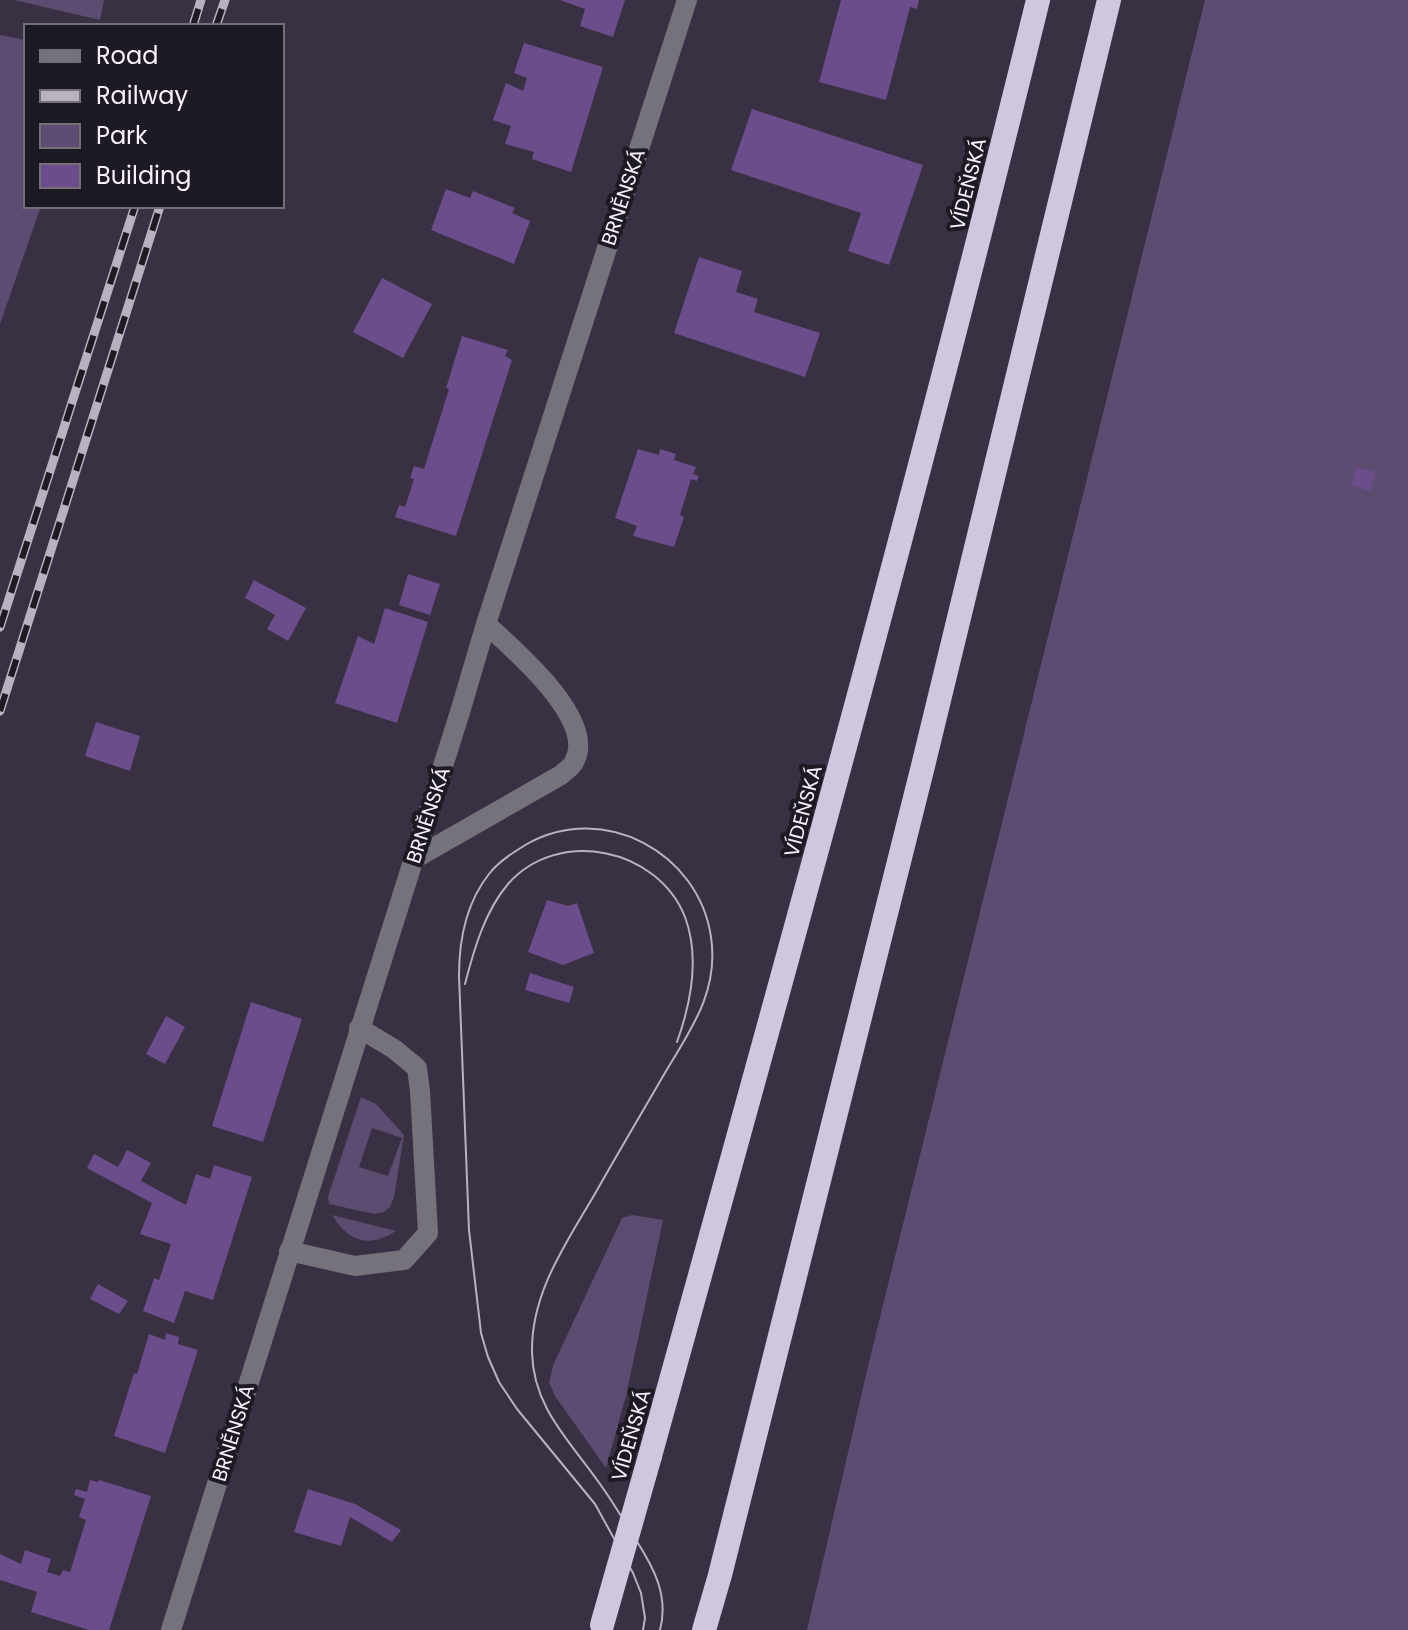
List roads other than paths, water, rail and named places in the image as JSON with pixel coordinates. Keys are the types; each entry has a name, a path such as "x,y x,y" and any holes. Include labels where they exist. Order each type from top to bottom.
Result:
{"highway":[{"name":"VÍDEŇSKÁ","path":"601,1627 850,731 984,221 1038,0"},
{"path":"704,1630 923,766 1109,0"},
{"path":"720,1575 722,1630"}],"street":[{"name":"BRNĚNSKÁ","path":"171,1630 486,624 687,0"},
{"path":"414,859 561,775 574,762 579,743 576,726 542,677 486,624"},
{"path":"289,1251 355,1266 404,1260 428,1233 417,1068 394,1049 359,1028"}],"tram line":[{"path":"643,1630 645,1618 641,1593 595,1504 517,1409 499,1382 488,1357 481,1333 469,1230 459,976 465,922 481,885 507,857 527,844 557,832 587,829 616,832 643,843 668,859 688,881 703,907 711,937 711,974 701,1008 553,1268 544,1288 533,1330 534,1372 546,1407 649,1561 663,1606 660,1630"},
{"path":"465,984 487,918 508,884 529,866 553,855 579,851 605,853 630,861 653,875 672,893 685,917 692,948 692,980 677,1042"}],"railway":[{"path":"194,24 201,0"},
{"path":"217,24 225,0"},
{"path":"0,627 134,208"},
{"path":"0,711 159,208"}]}
